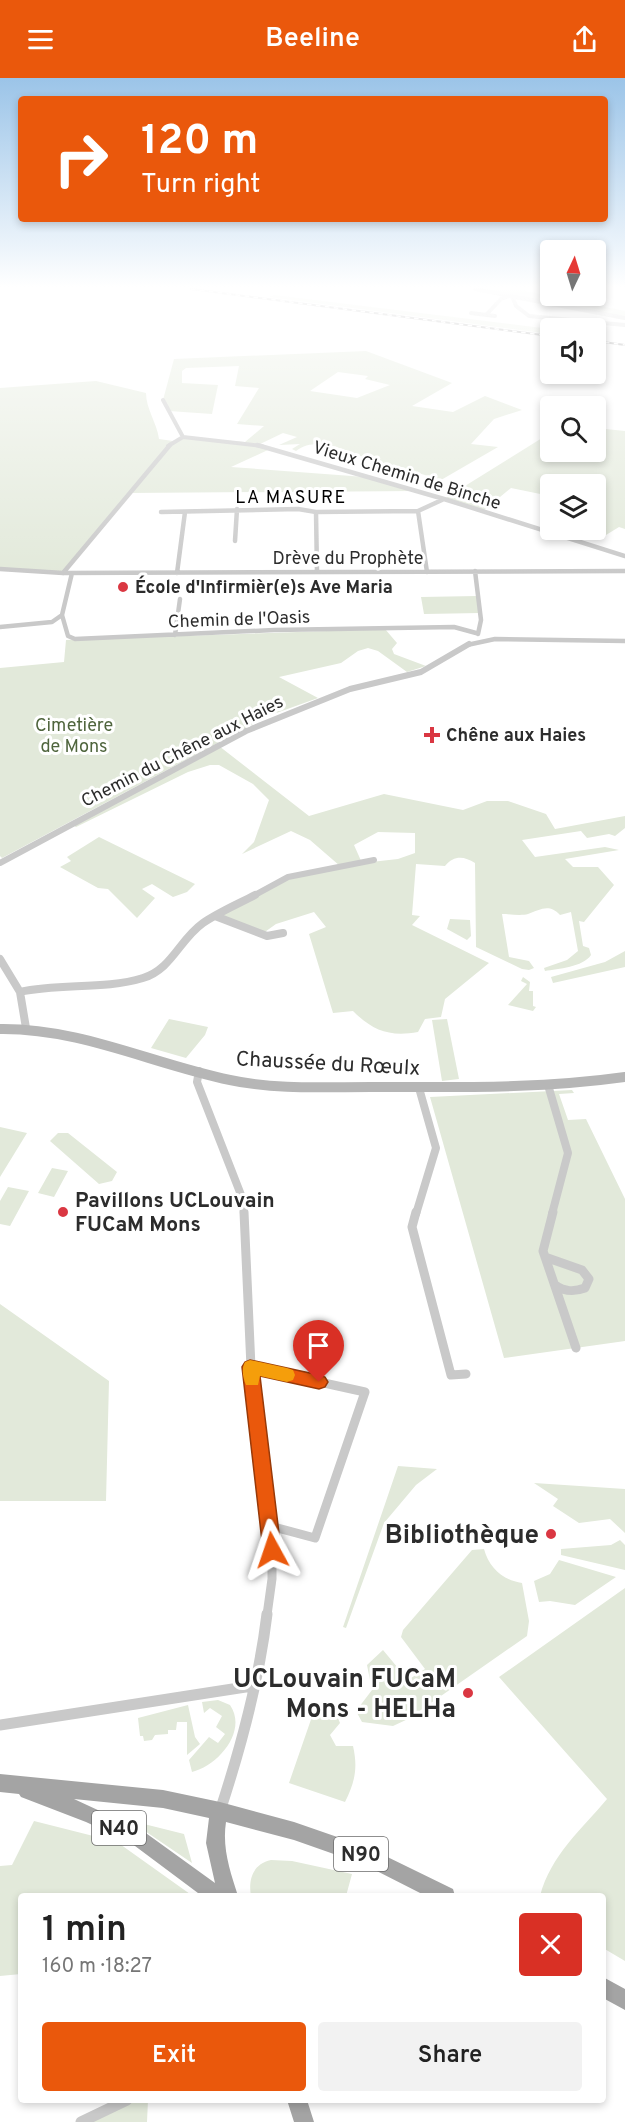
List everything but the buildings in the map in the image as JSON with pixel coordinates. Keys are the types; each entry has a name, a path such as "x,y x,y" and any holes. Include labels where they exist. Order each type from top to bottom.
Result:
{"main road":[{"name":"Chaussée du Rœulx","path":"0,1029 50,1030 229,1080 264,1083 419,1088 548,1085 625,1077"},
{"name":"N90","path":"3,1783 163,1799 220,1811 294,1831 369,1857 440,1893"},
{"name":"N40","path":"3,1783 66,1804 137,1837 214,1893"},
{"path":"220,1811 216,1820 214,1842 228,1893"},
{"path":"606,1989 625,2000"},
{"path":"298,2103 304,2122"}],"street":[{"path":"63,573 173,441 183,437 163,400"},
{"name":"Vieux Chemin de Binche","path":"183,437 250,443 444,499 625,556"},
{"path":"161,512 185,512 190,509 306,509 315,512 418,511 444,499"},
{"path":"235,541 237,509"},
{"path":"418,511 427,572"},
{"path":"177,573 185,512"},
{"path":"315,512 317,572"},
{"name":"Drève du Prophète","path":"0,569 63,573 625,571"},
{"path":"475,572 480,620 476,633 482,640 625,641"},
{"path":"0,627 52,622 62,618 72,573"},
{"path":"175,634 180,599"},
{"name":"Chemin de l'Oasis","path":"62,618 68,636 75,639 175,634 454,627 476,633"},
{"name":"Chemin du Chêne aux Haies","path":"0,863 246,731 350,689 421,672 468,644 482,640"},
{"path":"21,992 46,986 118,983 144,978 166,967 186,939 215,916 288,877 374,860"},
{"path":"215,916 267,936 283,933"},
{"path":"0,959 21,992 26,1028"},
{"path":"199,1071 197,1082 243,1200 250,1367 270,1527 272,1579 261,1655 237,1759 220,1811"},
{"path":"548,1085 568,1153 543,1245 576,1348"},
{"path":"419,1088 436,1148 412,1227 451,1375 466,1374"},
{"path":"545,1257 582,1270 589,1279 585,1288 576,1292 568,1292 555,1285"},
{"path":"250,1367 365,1392 315,1538 270,1527"},
{"path":"0,1725 252,1686"},
{"path":"81,2122 121,2103"}],"green space":[{"path":"50,384 110,384 146,393 159,439 173,441 183,437 245,442 264,426 237,424 259,388 235,386 320,384 310,391 357,398 390,385 387,384 450,384 412,406 453,412 485,396 522,410 494,419 471,444 498,447 441,480 386,463 373,468 376,465 370,464 374,461 326,445 305,446 296,451 292,449 300,444 279,445 297,437 283,433 258,445 270,449 231,467 365,477 416,491 128,493 63,573 0,569 0,388"},
{"path":"167,384 218,385 212,414 169,411 163,400"},
{"path":"606,429 625,431 625,529 619,527 606,535 606,474 540,474 540,494 511,488 483,511 444,499 540,439 540,462 606,462"},
{"path":"477,596 480,613 424,614 421,597"},
{"name":"Cimetière de Mons","path":"385,629 397,643 392,649 394,654 426,666 407,672 378,651 368,648 358,651 341,663 279,677 318,698 268,716 2,858 0,856 0,668 64,662 66,640"},
{"path":"219,746 309,816 384,794 463,810 487,801 508,801 546,814 555,829 625,816 625,828 615,836 609,834 587,838 581,831 522,840 535,857 605,847 619,850 565,859 573,867 598,867 614,885 584,922 579,921 583,946 589,948 591,955 570,967 545,971 544,968 567,960 578,951 571,912 560,915 548,908 525,915 502,914 509,957 529,961 534,968 522,969 476,947 475,863 467,859 456,858 445,866 416,864 412,915 420,916 412,925 489,963 445,999 441,1017 425,1019 418,1032 399,1034 375,1028 353,1011 333,1013 309,934 326,927 314,912 276,924 262,934 215,916 288,877 340,866 310,840 291,831 242,854 254,842 269,800 253,784 219,765 210,765 188,772 76,827 71,824","holes":["378,832 415,833 415,853 398,859 362,863 354,845"]},
{"path":"99,837 195,884 187,892 173,897 152,884 142,889 155,898 137,918 108,889 98,888 60,867 71,861 67,857"},
{"path":"450,919 470,920 471,936 467,940 447,929"},
{"path":"625,951 625,967 553,983 551,977 605,962"},
{"path":"523,977 530,982 529,991 533,991 533,1006 536,1007 533,1011 508,1005 527,984 521,981"},
{"path":"169,1019 208,1027 205,1035 186,1058 151,1048"},
{"path":"447,1019 459,1079 442,1081 432,1020"},
{"path":"572,1090 574,1093 559,1094 568,1120 586,1119 625,1199 625,1341 504,1358 430,1097"},
{"path":"0,1127 27,1133 0,1177"},
{"path":"58,1133 68,1133 117,1172 112,1181 99,1184 50,1141"},
{"path":"52,1168 68,1171 54,1197 38,1193"},
{"path":"8,1187 29,1191 10,1226 0,1224 0,1201"},
{"path":"0,1304 109,1381 106,1501 0,1501"},
{"path":"398,1466 437,1469 416,1485 384,1523 346,1628 343,1627"},
{"path":"534,1483 625,1489 625,1533 610,1519 579,1523 553,1506 558,1499"},
{"path":"620,1540 625,1545 625,1570 561,1555 561,1549 611,1545"},
{"path":"484,1549 489,1562 498,1572 522,1583 529,1621 527,1636 408,1719 393,1726 362,1722 356,1711 372,1690 367,1665 383,1650 408,1680 425,1669 401,1637 403,1630 472,1550"},
{"path":"559,1560 616,1577 575,1605 550,1601 539,1602 534,1581 550,1574"},
{"path":"625,1588 625,1961 606,1950 606,1893 541,1893 559,1855 607,1799 499,1677"},
{"path":"218,1700 230,1705 235,1715 233,1736 228,1746 211,1763 192,1772 189,1760 209,1737 218,1743 225,1734 216,1727 222,1716 210,1708 204,1713 202,1702"},
{"path":"188,1705 195,1737 200,1744 187,1755 187,1722 177,1722 176,1730 168,1730 168,1734 155,1735 152,1740 144,1741 143,1736 140,1736 138,1718"},
{"path":"316,1705 335,1711 340,1723 330,1735 336,1746 353,1746 355,1775 345,1802 289,1783"},
{"path":"34,1821 117,1842 189,1893 18,1893 18,1974 0,1976 0,1866 12,1865"},
{"path":"144,1824 184,1834 192,1863 142,1829"},
{"path":"292,1861 352,1874 347,1893 251,1893 253,1873 265,1862"},
{"path":"112,2103 148,2103 147,2122 81,2122"}],"slow traffic":[{"path":"252,1381 250,1367 287,1375"}],"place":[{"name":"École d'Infirmièr(e)s Ave Maria","path":"123,587"},
{"name":"Chêne aux Haies","path":"432,735"},
{"name":"Pavillons UCLouvain FUCaM Mons","path":"63,1212"},
{"name":"Bibliothèque","path":"551,1534"},
{"name":"UCLouvain FUCaM Mons - HELHa","path":"468,1693"}],"district":[{"name":"LA MASURE","path":"291,497"}],"route":[{"path":"272,1550 250,1367 319,1382"}]}
